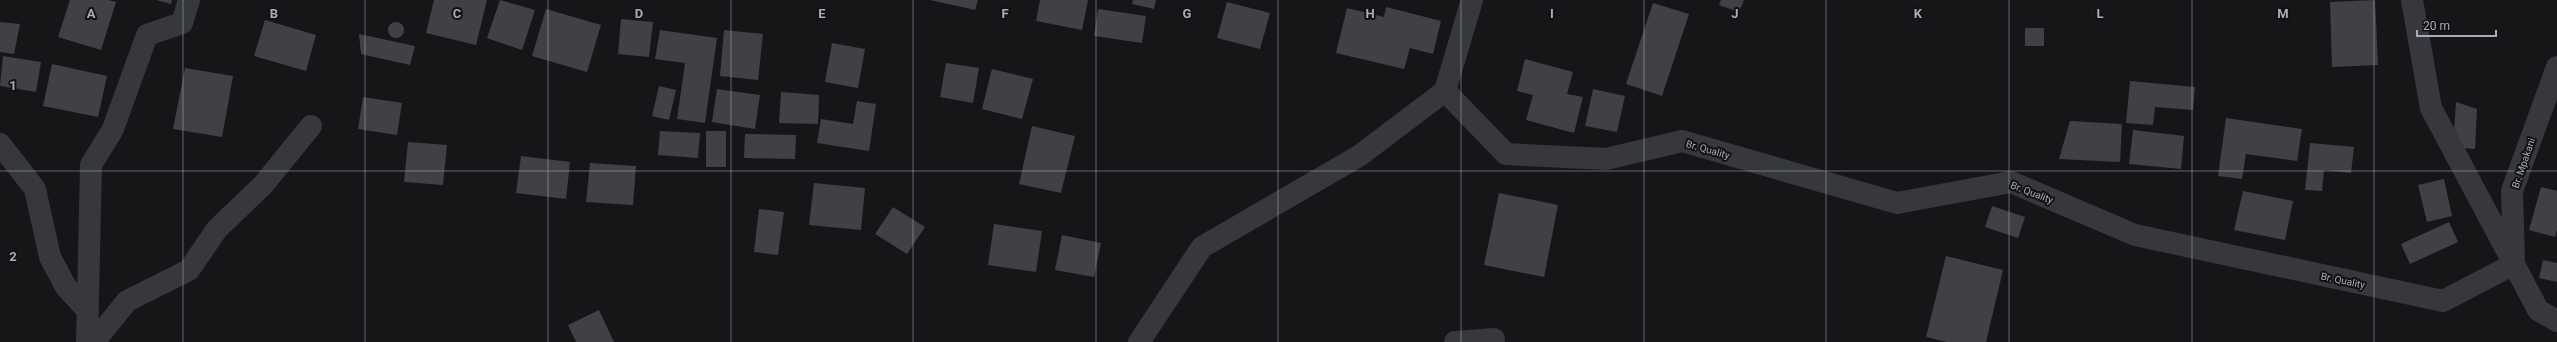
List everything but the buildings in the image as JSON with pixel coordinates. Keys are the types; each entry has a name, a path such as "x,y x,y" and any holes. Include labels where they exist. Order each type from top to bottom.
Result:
{"street":[{"path":"87,342 91,165 113,129 147,36 182,23 189,0"},
{"path":"1139,342 1202,247 1359,156 1445,91 1472,0"},
{"path":"2412,0 2431,108 2538,310 2557,320"},
{"name":"Br. Mpakani","path":"2514,264 2512,191 2557,67"},
{"name":"Br. Quality","path":"1445,91 1506,154 1606,159 1682,141 1897,203 2011,182 2135,235 2443,301 2514,264"},
{"path":"94,342 127,301 189,270 217,229 262,186 311,126"},
{"path":"0,144 35,189 50,257 66,287 88,311"},
{"path":"1455,342 1494,339"}]}
